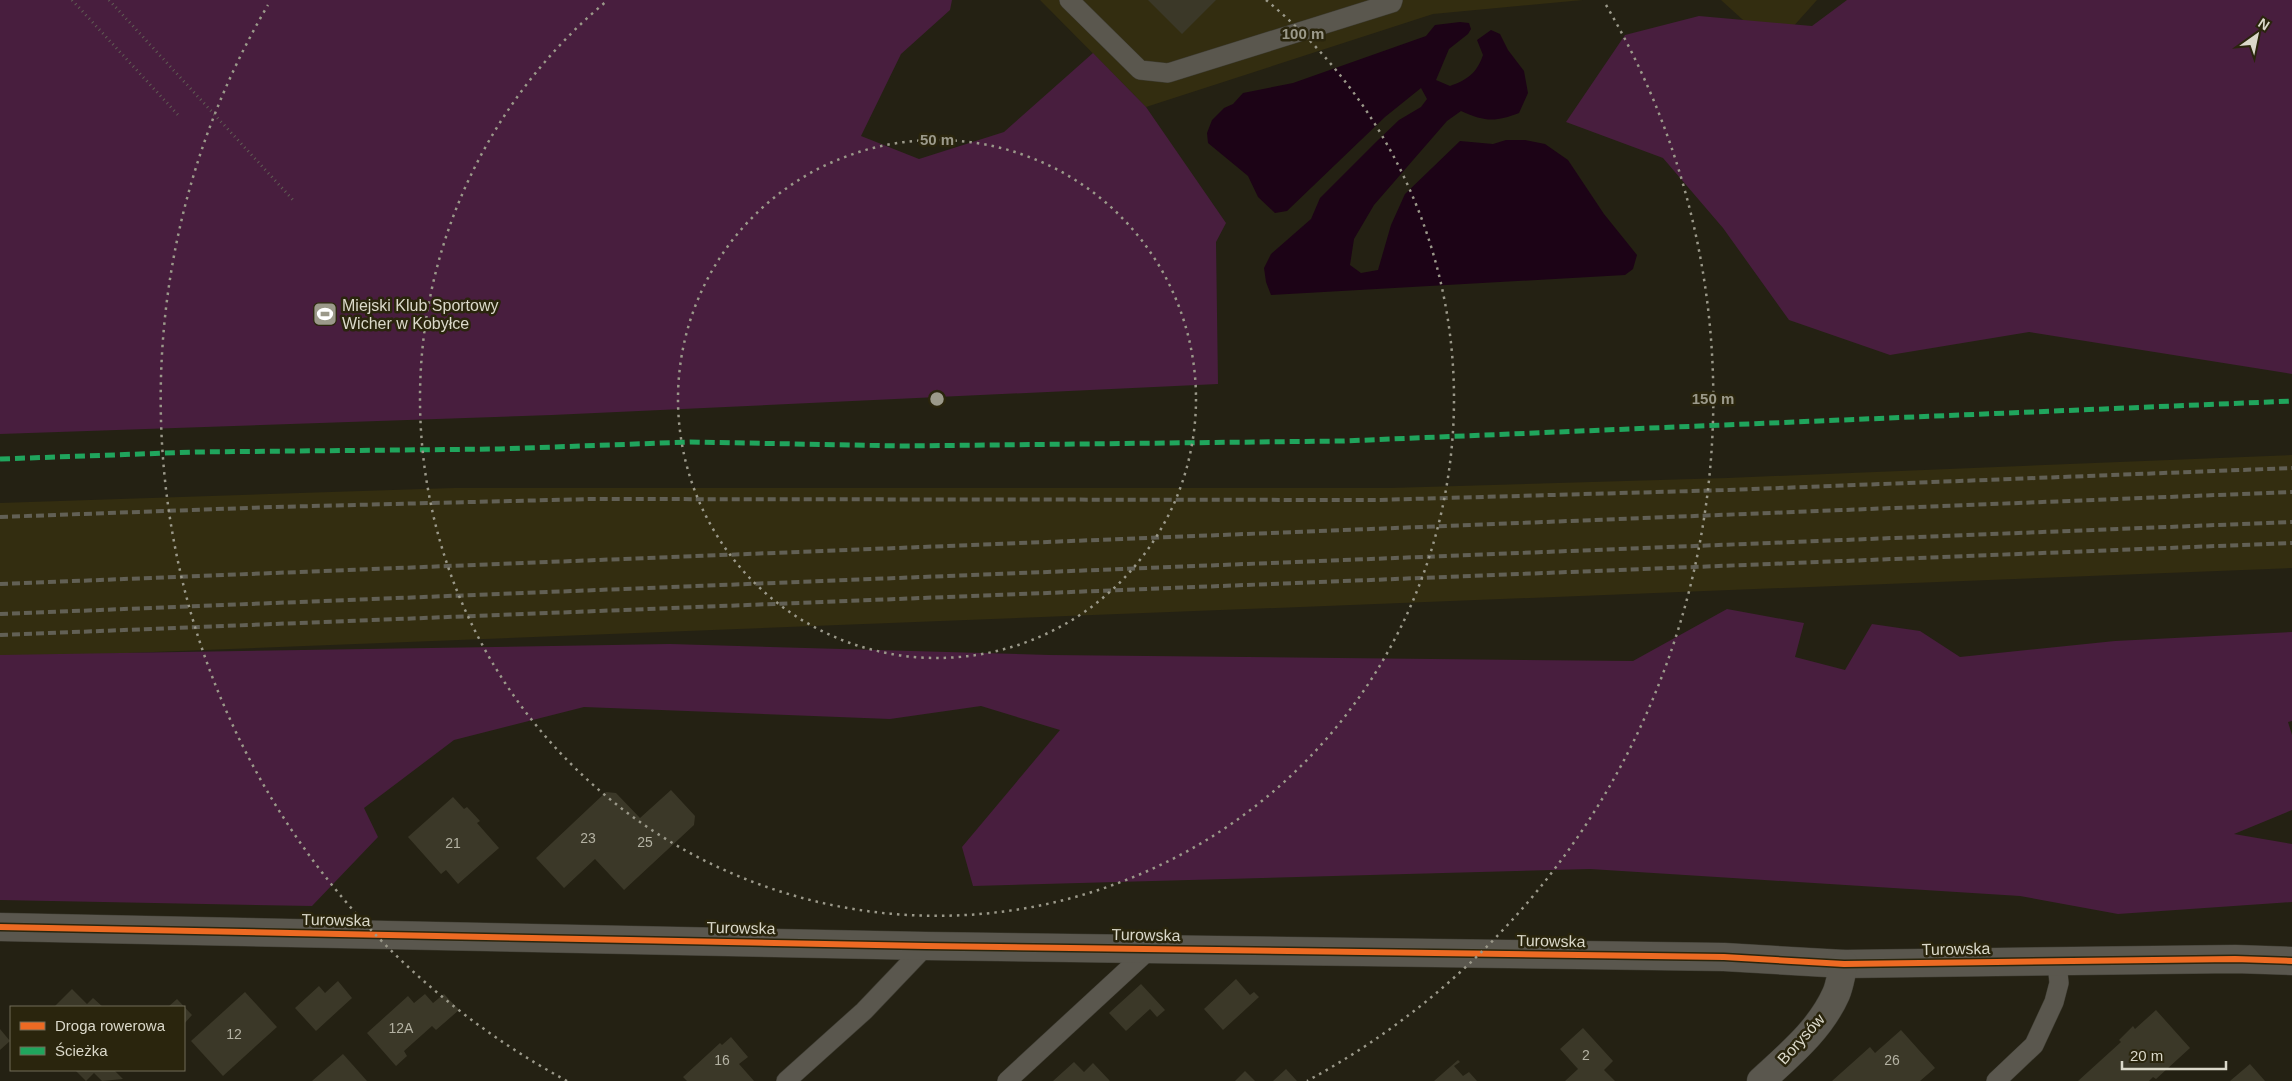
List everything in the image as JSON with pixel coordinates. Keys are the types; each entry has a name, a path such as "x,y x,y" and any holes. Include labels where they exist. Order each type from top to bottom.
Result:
{"street":[{"name":"Turowska","path":"0,927 926,946 1724,957 1844,964 2235,959 2292,962"},
{"name":"Borysów","path":"1761,1081 1795,1051 1822,1019 1836,993 1844,964"}],"lane":[{"path":"1069,0 1140,70 1168,73 1392,3 1393,0"},
{"path":"786,1081 864,1011 926,946"},
{"path":"1007,1081 1150,949"},
{"path":"1996,1081 2034,1045 2054,1002 2059,983 2057,962"}],"path":[{"path":"72,0 180,117"},
{"path":"108,0 294,201"}],"shaded area":[{"name":"Miejski Klub Sportowy Wicher w Kobyłce","path":"0,0 952,0 950,10 901,54 861,136 919,159 1004,132 1093,53 1146,107 1226,223 1216,242 1218,384 552,415 0,434"},
{"path":"1040,0 1583,0 1433,14 1146,107"},
{"path":"1721,0 1817,0 1774,48"},
{"path":"1847,0 2292,0 2292,374 2029,332 1890,355 1789,320 1723,228 1663,158 1566,122 1625,35 1699,16 1812,26"},
{"path":"1460,22 1469,23 1471,29 1468,34 1449,49 1436,80 1450,86 1471,75 1478,67 1483,55 1477,40 1491,30 1500,34 1508,50 1524,71 1528,93 1519,113 1504,118 1484,119 1461,111 1447,121 1374,205 1354,239 1350,265 1361,273 1378,270 1391,225 1405,194 1460,141 1493,144 1506,140 1525,140 1545,144 1568,160 1604,214 1637,255 1633,269 1625,275 1271,295 1266,282 1264,268 1271,254 1311,219 1320,198 1376,142 1399,120 1421,107 1427,99 1421,88 1385,117 1287,211 1275,213 1258,197 1248,176 1208,143 1207,133 1212,120 1224,108 1233,104 1243,93 1293,83 1426,36 1435,25"},
{"path":"2292,455 2292,568 0,658 0,503 454,488 1390,488 1727,478"},
{"path":"1727,609 1804,623 1795,657 1845,670 1872,624 1920,631 1960,657 2115,641 2292,632 2292,721 2288,722 2292,735 2292,810 2234,834 2292,844 2292,902 2118,914 2020,896 1590,869 973,886 962,847 1060,730 981,706 890,719 584,707 454,740 364,808 378,837 312,906 0,900 0,655 670,644 1050,655 1633,661"}],"building":[{"path":"1148,0 1216,0 1182,34"},
{"path":"671,790 695,816 694,825 624,890 595,859 564,888 536,858 606,792 616,793 640,818"},
{"path":"453,797 464,809 467,807 480,821 477,823 499,848 458,884 446,870 441,874 408,837"},
{"path":"1236,979 1250,995 1254,992 1259,997 1223,1030 1204,1009"},
{"path":"338,981 352,998 316,1031 295,1008 319,986 325,993"},
{"path":"1141,984 1165,1010 1157,1017 1150,1009 1126,1031 1109,1013"},
{"path":"72,989 87,1004 93,998 102,1006 55,1006"},
{"path":"245,992 277,1027 223,1076 191,1041"},
{"path":"425,994 433,1003 444,994 459,1010 436,1030 432,1026 404,1051 407,1056 396,1066 367,1033 408,996 414,1003"},
{"path":"177,999 184,1006 169,1006"},
{"path":"185,1008 192,1015 185,1023"},
{"path":"2156,1010 2190,1048 2156,1079 2153,1077 2149,1081 2078,1081 2121,1042 2119,1040 2133,1026 2135,1029"},
{"path":"1583,1028 1613,1061 1604,1070 1615,1081 1565,1081 1578,1069 1560,1049"},
{"path":"0,1029 10,1041 0,1050"},
{"path":"1901,1030 1935,1068 1920,1081 1832,1081 1870,1047 1875,1053"},
{"path":"731,1037 748,1057 739,1064 754,1081 687,1081 683,1077 720,1043 722,1045"},
{"path":"343,1054 367,1081 312,1081"},
{"path":"1458,1060 1460,1062 1454,1066 1463,1076 1469,1072 1477,1081 1434,1081"},
{"path":"1074,1062 1084,1072 1093,1063 1110,1081 1053,1081"},
{"path":"2250,1064 2265,1081 2230,1081"},
{"path":"1286,1069 1297,1081 1273,1081"},
{"path":"76,1071 115,1071 123,1079 102,1081 94,1073 86,1081"},
{"path":"1245,1071 1255,1081 1235,1081"}],"railway":[{"path":"0,517 274,507 591,499 1376,500 1728,490 2292,468"},
{"path":"0,584 2292,492"},
{"path":"0,614 2292,522"},
{"path":"0,635 2292,543"}],"marked path":[{"path":"0,459 196,452 499,449 690,442 903,446 1344,441 2292,401"}],"cycle path":[{"path":"0,927 926,946 1724,957 1844,964 2235,959 2292,961"}],"place":[{"name":"Miejski Klub Sportowy Wicher w Kobyłce","path":"325,314"}]}
